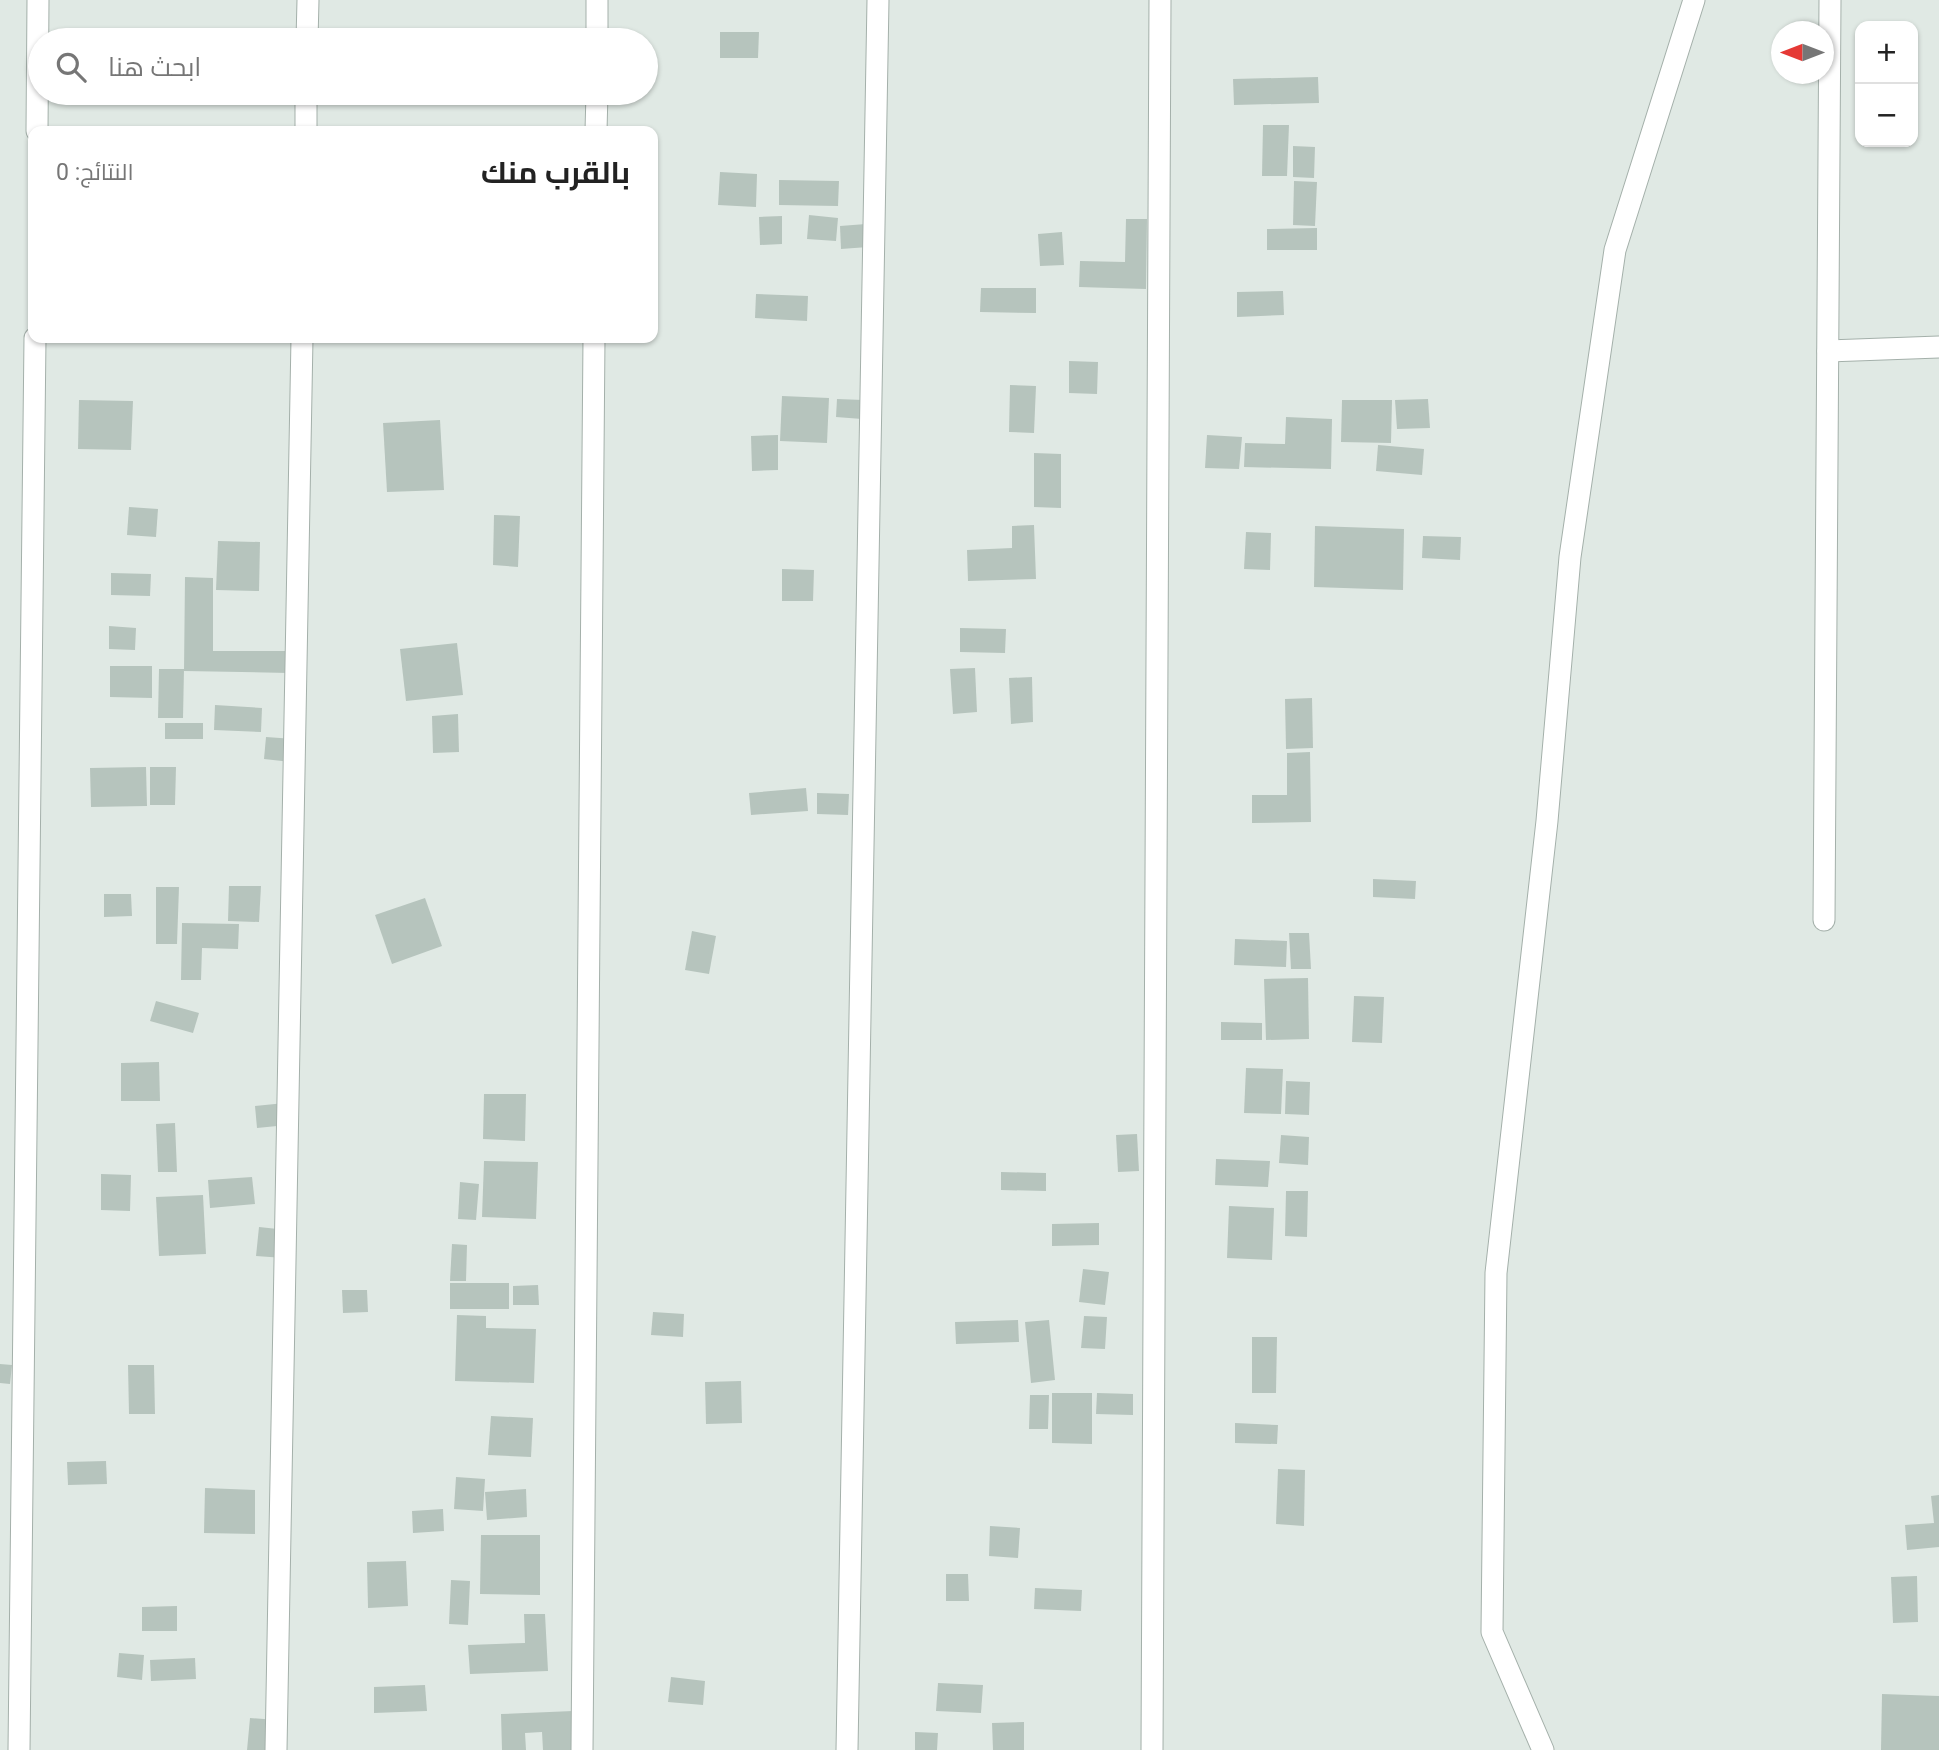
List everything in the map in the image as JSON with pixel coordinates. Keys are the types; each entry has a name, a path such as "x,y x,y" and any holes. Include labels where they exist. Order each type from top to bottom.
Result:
{"street":[{"path":"38,0 38,28"},
{"path":"307,28 308,0"},
{"path":"597,0 597,28"},
{"path":"847,1750 878,0"},
{"path":"1152,1750 1160,0"},
{"path":"1544,1750 1492,1632 1496,1273 1547,821 1570,557 1615,250 1694,0"},
{"path":"1824,920 1830,0"},
{"path":"37,105 37,126"},
{"path":"306,105 306,126"},
{"path":"596,126 597,105"},
{"path":"19,1750 35,343"},
{"path":"276,1750 302,343"},
{"path":"582,1750 594,343"},
{"path":"1828,351 1939,347"}],"building":[{"path":"720,32 759,32 758,58 720,58"},
{"path":"1318,77 1319,103 1234,105 1233,79"},
{"path":"1263,125 1289,125 1287,176 1262,176"},
{"path":"1293,146 1315,147 1314,178 1293,177"},
{"path":"720,172 757,174 756,207 718,205"},
{"path":"779,180 839,181 838,206 779,205"},
{"path":"1294,181 1317,182 1315,226 1293,225"},
{"path":"809,215 838,218 836,241 807,239"},
{"path":"782,216 782,244 760,245 759,217"},
{"path":"1126,219 1147,219 1146,289 1079,287 1080,261 1125,262"},
{"path":"866,224 868,247 841,249 840,226"},
{"path":"1317,228 1317,250 1267,250 1267,229"},
{"path":"1062,232 1064,265 1040,266 1038,234"},
{"path":"981,288 1036,288 1036,313 980,312"},
{"path":"1283,291 1284,315 1237,317 1237,292"},
{"path":"756,294 808,296 807,321 755,318"},
{"path":"1069,361 1098,362 1097,394 1069,393"},
{"path":"1010,385 1036,386 1034,433 1009,432"},
{"path":"782,396 829,398 827,443 780,441"},
{"path":"837,399 863,400 862,419 836,417"},
{"path":"1428,399 1430,428 1397,429 1395,400"},
{"path":"79,400 133,401 131,450 78,449"},
{"path":"1342,400 1392,400 1391,443 1341,442"},
{"path":"1286,417 1332,419 1331,469 1244,467 1245,443 1285,444"},
{"path":"440,420 444,490 387,492 383,423"},
{"path":"778,435 778,470 752,471 751,436"},
{"path":"1207,435 1242,437 1239,469 1205,468"},
{"path":"1378,445 1424,449 1422,475 1376,471"},
{"path":"1034,453 1061,454 1061,508 1034,507"},
{"path":"129,507 158,509 156,537 127,535"},
{"path":"494,515 520,516 518,567 493,565"},
{"path":"1034,525 1036,579 968,581 967,550 1012,548 1012,526"},
{"path":"1315,526 1404,529 1403,590 1314,587"},
{"path":"1246,532 1271,533 1270,570 1244,569"},
{"path":"1423,536 1461,537 1460,560 1422,558"},
{"path":"218,541 260,542 259,591 216,590"},
{"path":"782,569 814,570 813,601 782,601"},
{"path":"111,573 151,574 150,596 111,595"},
{"path":"185,577 213,578 213,651 290,651 289,673 184,671"},
{"path":"109,626 136,628 135,650 109,649"},
{"path":"960,628 1006,629 1005,653 960,652"},
{"path":"457,643 463,695 406,701 400,649"},
{"path":"110,666 152,666 152,698 110,697"},
{"path":"975,668 977,712 953,714 950,669"},
{"path":"159,669 184,669 183,718 158,718"},
{"path":"1032,677 1033,722 1011,724 1009,678"},
{"path":"1312,698 1313,748 1286,749 1285,699"},
{"path":"215,705 262,708 261,732 214,730"},
{"path":"458,714 459,752 433,753 432,716"},
{"path":"165,723 203,723 203,739 165,739"},
{"path":"266,737 294,739 291,762 264,759"},
{"path":"1310,752 1311,822 1252,823 1252,795 1287,795 1287,753"},
{"path":"146,767 147,806 91,807 90,768"},
{"path":"150,767 176,767 175,805 150,805"},
{"path":"806,788 808,811 751,815 749,793"},
{"path":"817,793 849,794 848,815 817,814"},
{"path":"1373,879 1416,881 1415,899 1373,897"},
{"path":"229,886 261,886 259,922 228,921"},
{"path":"156,887 179,887 177,944 156,944"},
{"path":"104,894 131,894 132,916 104,917"},
{"path":"425,898 442,946 392,964 375,915"},
{"path":"182,923 239,924 238,949 202,948 201,980 181,980"},
{"path":"692,931 716,936 709,974 685,970"},
{"path":"1289,933 1309,933 1311,969 1291,969"},
{"path":"1235,939 1287,941 1286,967 1234,965"},
{"path":"1308,978 1309,1039 1266,1040 1264,979"},
{"path":"1354,996 1384,997 1382,1043 1352,1042"},
{"path":"156,1001 199,1013 193,1033 150,1021"},
{"path":"1221,1022 1262,1023 1262,1040 1221,1040"},
{"path":"159,1062 160,1101 121,1101 121,1063"},
{"path":"1246,1068 1283,1069 1281,1114 1244,1113"},
{"path":"1286,1081 1310,1082 1309,1115 1285,1114"},
{"path":"484,1094 526,1094 525,1141 483,1139"},
{"path":"285,1103 287,1125 257,1128 255,1106"},
{"path":"175,1123 177,1172 158,1172 156,1124"},
{"path":"1137,1134 1139,1171 1118,1172 1116,1135"},
{"path":"1281,1135 1309,1137 1308,1165 1279,1163"},
{"path":"1216,1159 1270,1161 1268,1187 1215,1185"},
{"path":"484,1161 538,1162 536,1219 482,1217"},
{"path":"1001,1172 1046,1173 1046,1191 1001,1190"},
{"path":"101,1174 131,1175 130,1211 101,1210"},
{"path":"252,1177 255,1204 210,1208 208,1180"},
{"path":"460,1182 479,1184 476,1220 458,1219"},
{"path":"1286,1191 1308,1191 1307,1237 1285,1236"},
{"path":"203,1195 206,1254 159,1256 156,1197"},
{"path":"1229,1206 1274,1208 1272,1260 1227,1258"},
{"path":"1099,1223 1099,1245 1052,1246 1052,1224"},
{"path":"259,1227 287,1230 284,1258 256,1256"},
{"path":"452,1244 467,1245 466,1281 450,1281"},
{"path":"1083,1269 1109,1272 1105,1305 1079,1302"},
{"path":"450,1283 509,1283 509,1309 450,1309"},
{"path":"538,1285 539,1305 513,1305 513,1286"},
{"path":"342,1290 367,1290 368,1312 343,1313"},
{"path":"653,1312 684,1314 683,1337 651,1335"},
{"path":"457,1315 486,1316 486,1328 536,1329 534,1383 455,1381"},
{"path":"1084,1316 1107,1317 1105,1349 1081,1348"},
{"path":"1018,1320 1019,1342 956,1344 955,1322"},
{"path":"1049,1320 1055,1380 1031,1383 1025,1322"},
{"path":"1252,1337 1277,1337 1276,1393 1252,1393"},
{"path":"0,1364 12,1365 10,1384 0,1383"},
{"path":"128,1365 154,1365 155,1414 129,1414"},
{"path":"741,1381 742,1423 706,1424 705,1382"},
{"path":"1052,1393 1092,1393 1092,1444 1052,1443"},
{"path":"1097,1393 1133,1394 1133,1415 1096,1414"},
{"path":"1030,1395 1049,1395 1048,1429 1029,1429"},
{"path":"491,1416 533,1418 531,1457 488,1455"},
{"path":"1235,1423 1278,1425 1277,1444 1235,1443"},
{"path":"106,1461 107,1484 68,1485 67,1462"},
{"path":"1278,1469 1305,1470 1304,1526 1276,1524"},
{"path":"456,1477 485,1479 483,1511 454,1509"},
{"path":"205,1488 255,1490 255,1534 204,1533"},
{"path":"526,1489 527,1517 487,1520 485,1492"},
{"path":"1939,1495 1939,1547 1907,1550 1905,1525 1934,1523 1931,1496"},
{"path":"443,1509 444,1531 413,1533 412,1511"},
{"path":"990,1526 1020,1528 1018,1558 989,1556"},
{"path":"481,1535 540,1535 540,1595 480,1594"},
{"path":"406,1561 408,1606 368,1608 367,1562"},
{"path":"946,1574 968,1574 969,1601 946,1601"},
{"path":"1917,1576 1918,1622 1893,1623 1891,1577"},
{"path":"451,1580 470,1581 468,1625 449,1624"},
{"path":"1035,1588 1082,1590 1081,1611 1034,1609"},
{"path":"177,1606 177,1631 142,1631 142,1607"},
{"path":"524,1614 545,1614 548,1671 470,1674 468,1645 525,1643"},
{"path":"119,1653 144,1655 142,1680 117,1677"},
{"path":"195,1658 196,1679 151,1681 150,1660"},
{"path":"671,1677 705,1681 703,1705 668,1702"},
{"path":"938,1683 983,1685 981,1713 936,1711"},
{"path":"425,1685 427,1711 374,1713 374,1687"},
{"path":"1882,1694 1939,1696 1939,1750 1881,1750"},
{"path":"573,1711 574,1750 543,1750 542,1732 525,1733 526,1750 502,1750 501,1714"},
{"path":"250,1718 277,1720 274,1750 247,1750"},
{"path":"1024,1722 1024,1750 993,1750 992,1723"},
{"path":"915,1732 938,1733 937,1750 915,1750"}]}
